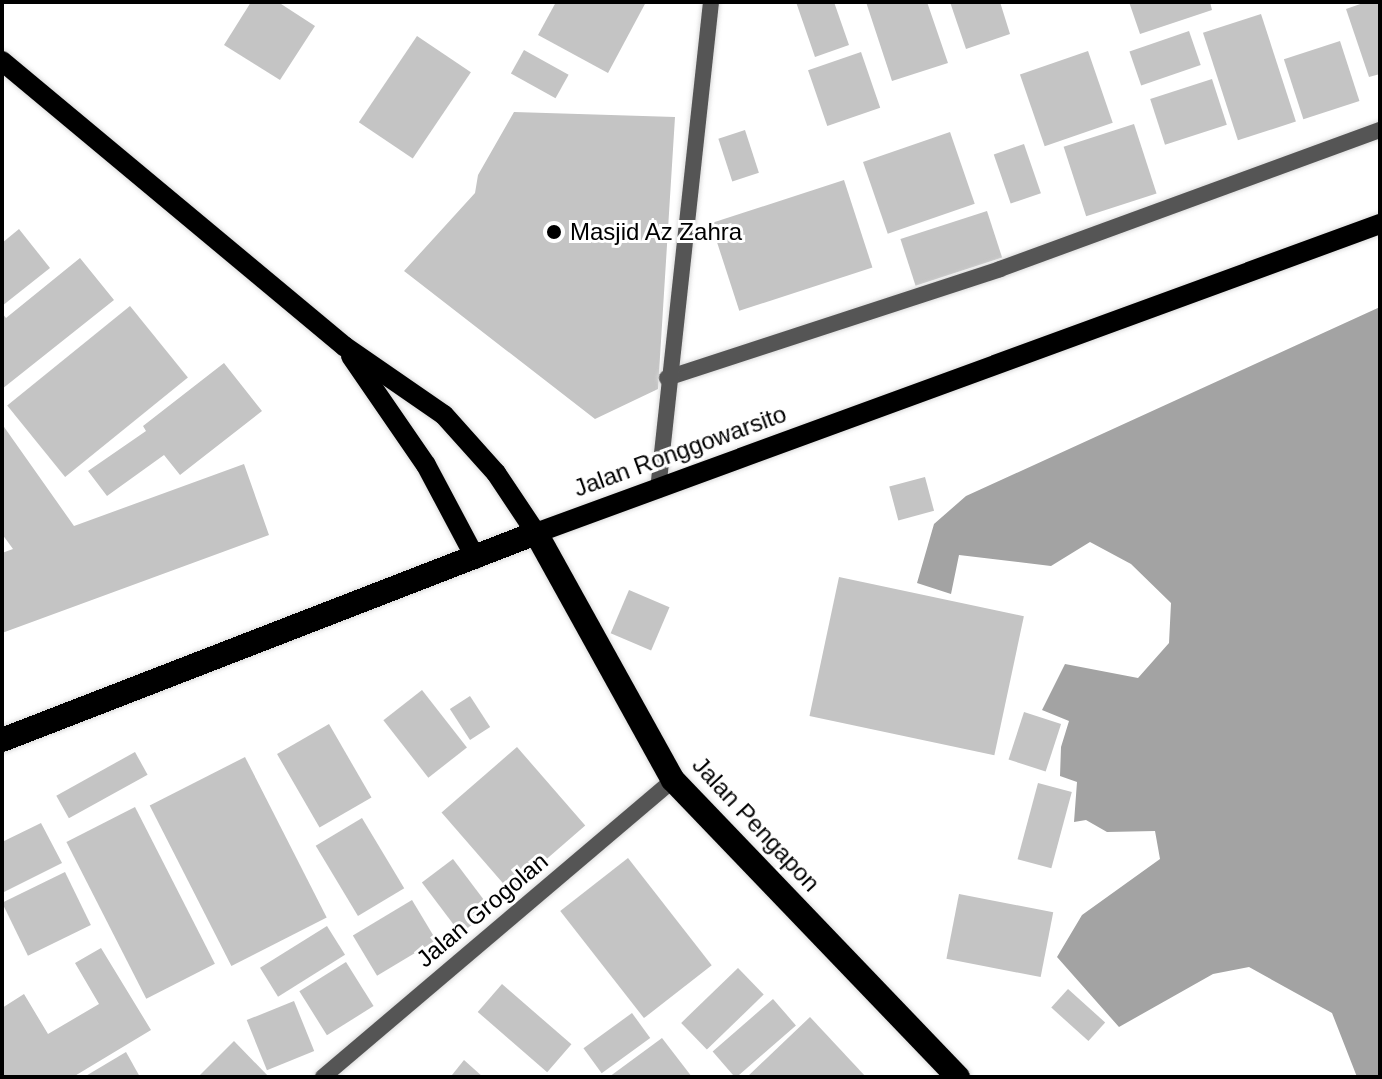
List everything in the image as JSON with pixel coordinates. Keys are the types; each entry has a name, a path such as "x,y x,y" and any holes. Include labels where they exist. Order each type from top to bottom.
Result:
{"highway":[{"name":"Jalan Ronggowarsito","path":"2,740 476,559 536,533"},
{"name":"Jalan Pengapon","path":"536,533 673,780 954,1076"}],"main road":[{"path":"2,61 344,346 444,415 496,473 536,533"},
{"name":"Jalan Ronggowarsito","path":"536,533 1380,224"},
{"path":"344,346 426,465 476,559"}],"street":[{"path":"658,490 667,378 711,2"},
{"path":"667,378 1000,269 1380,130"},
{"name":"Jalan Grogolan","path":"323,1077 673,780"}],"shaded area":[{"path":"1380,307 1380,1077 1357,1077 1332,1013 1249,967 1213,974 1119,1027 1057,957 1082,915 1160,859 1155,831 1107,832 1086,820 1074,822 1077,782 1060,776 1061,747 1069,721 1042,710 1065,664 1138,678 1169,643 1171,603 1131,564 1090,542 1051,566 959,555 951,594 917,583 934,524 966,496"}],"building":[{"path":"251,2 278,2 315,26 280,80 224,45"},
{"path":"556,2 646,2 608,73 538,35"},
{"path":"796,2 834,2 849,45 815,57"},
{"path":"866,2 927,2 948,63 892,81"},
{"path":"950,2 1000,2 1010,34 966,49"},
{"path":"1129,2 1210,2 1212,10 1140,34"},
{"path":"1366,2 1380,2 1380,74 1369,77 1346,9"},
{"path":"1261,14 1296,121 1238,140 1203,33"},
{"path":"1189,31 1201,65 1141,86 1129,52"},
{"path":"417,36 471,72 413,159 359,122"},
{"path":"1340,41 1359,101 1303,119 1284,59"},
{"path":"524,50 569,75 556,98 511,74"},
{"path":"1088,51 1113,123 1045,146 1020,74"},
{"path":"861,52 880,108 827,126 808,70"},
{"path":"1212,79 1227,125 1165,145 1150,99"},
{"name":"Masjid Az Zahra","path":"514,112 675,117 658,389 595,419 404,271 475,193 478,175"},
{"path":"1134,124 1157,193 1086,216 1064,147"},
{"path":"745,130 759,173 732,181 718,139"},
{"path":"950,132 975,204 888,234 863,162"},
{"path":"1024,144 1041,193 1011,204 994,154"},
{"path":"844,180 872,267 739,311 711,223"},
{"path":"987,211 1002,258 916,286 900,239"},
{"path":"19,229 50,268 2,306 2,243"},
{"path":"80,258 114,300 2,389 2,313 6,318"},
{"path":"130,306 188,377 65,477 7,405"},
{"path":"224,363 262,411 180,475 164,455 107,496 88,471 146,431 143,426"},
{"path":"2,424 74,526 244,464 269,535 2,633 2,553 13,549 2,534"},
{"path":"925,477 934,511 898,520 889,487"},
{"path":"839,577 1024,616 994,755 809,716"},
{"path":"629,590 670,607 651,650 611,633"},
{"path":"422,690 467,748 428,778 383,720"},
{"path":"470,696 490,727 470,740 450,709"},
{"path":"1024,712 1061,724 1046,772 1009,760"},
{"path":"329,724 372,798 320,828 277,754"},
{"path":"517,747 585,825 510,891 442,813"},
{"path":"135,752 148,775 69,818 56,796"},
{"path":"245,757 327,917 231,966 150,806"},
{"path":"1038,783 1072,792 1051,868 1018,859"},
{"path":"135,807 215,964 146,999 66,842"},
{"path":"362,818 404,888 358,916 316,846"},
{"path":"41,823 62,863 2,893 2,842"},
{"path":"628,858 712,965 644,1018 560,911"},
{"path":"453,859 492,910 460,934 422,882"},
{"path":"65,872 91,925 28,956 2,903"},
{"path":"959,894 1053,912 1041,977 946,959"},
{"path":"412,900 436,940 377,976 353,936"},
{"path":"327,926 345,955 278,997 260,968"},
{"path":"101,948 151,1030 73,1077 2,1077 2,1008 24,994 48,1034 99,1004 75,963"},
{"path":"346,962 374,1006 327,1035 299,991"},
{"path":"738,968 764,995 707,1049 681,1023"},
{"path":"502,984 571,1044 547,1072 478,1012"},
{"path":"1068,989 1105,1022 1088,1041 1051,1008"},
{"path":"773,999 796,1025 737,1077 713,1051"},
{"path":"294,1001 314,1051 267,1070 247,1020"},
{"path":"632,1013 650,1038 602,1073 583,1048"},
{"path":"810,1017 866,1077 747,1077"},
{"path":"662,1038 692,1077 609,1077"},
{"path":"234,1041 269,1077 198,1077"},
{"path":"126,1052 140,1077 84,1077"},
{"path":"464,1060 483,1077 452,1075"}],"place":[{"name":"Masjid Az Zahra","path":"554,232"}]}
